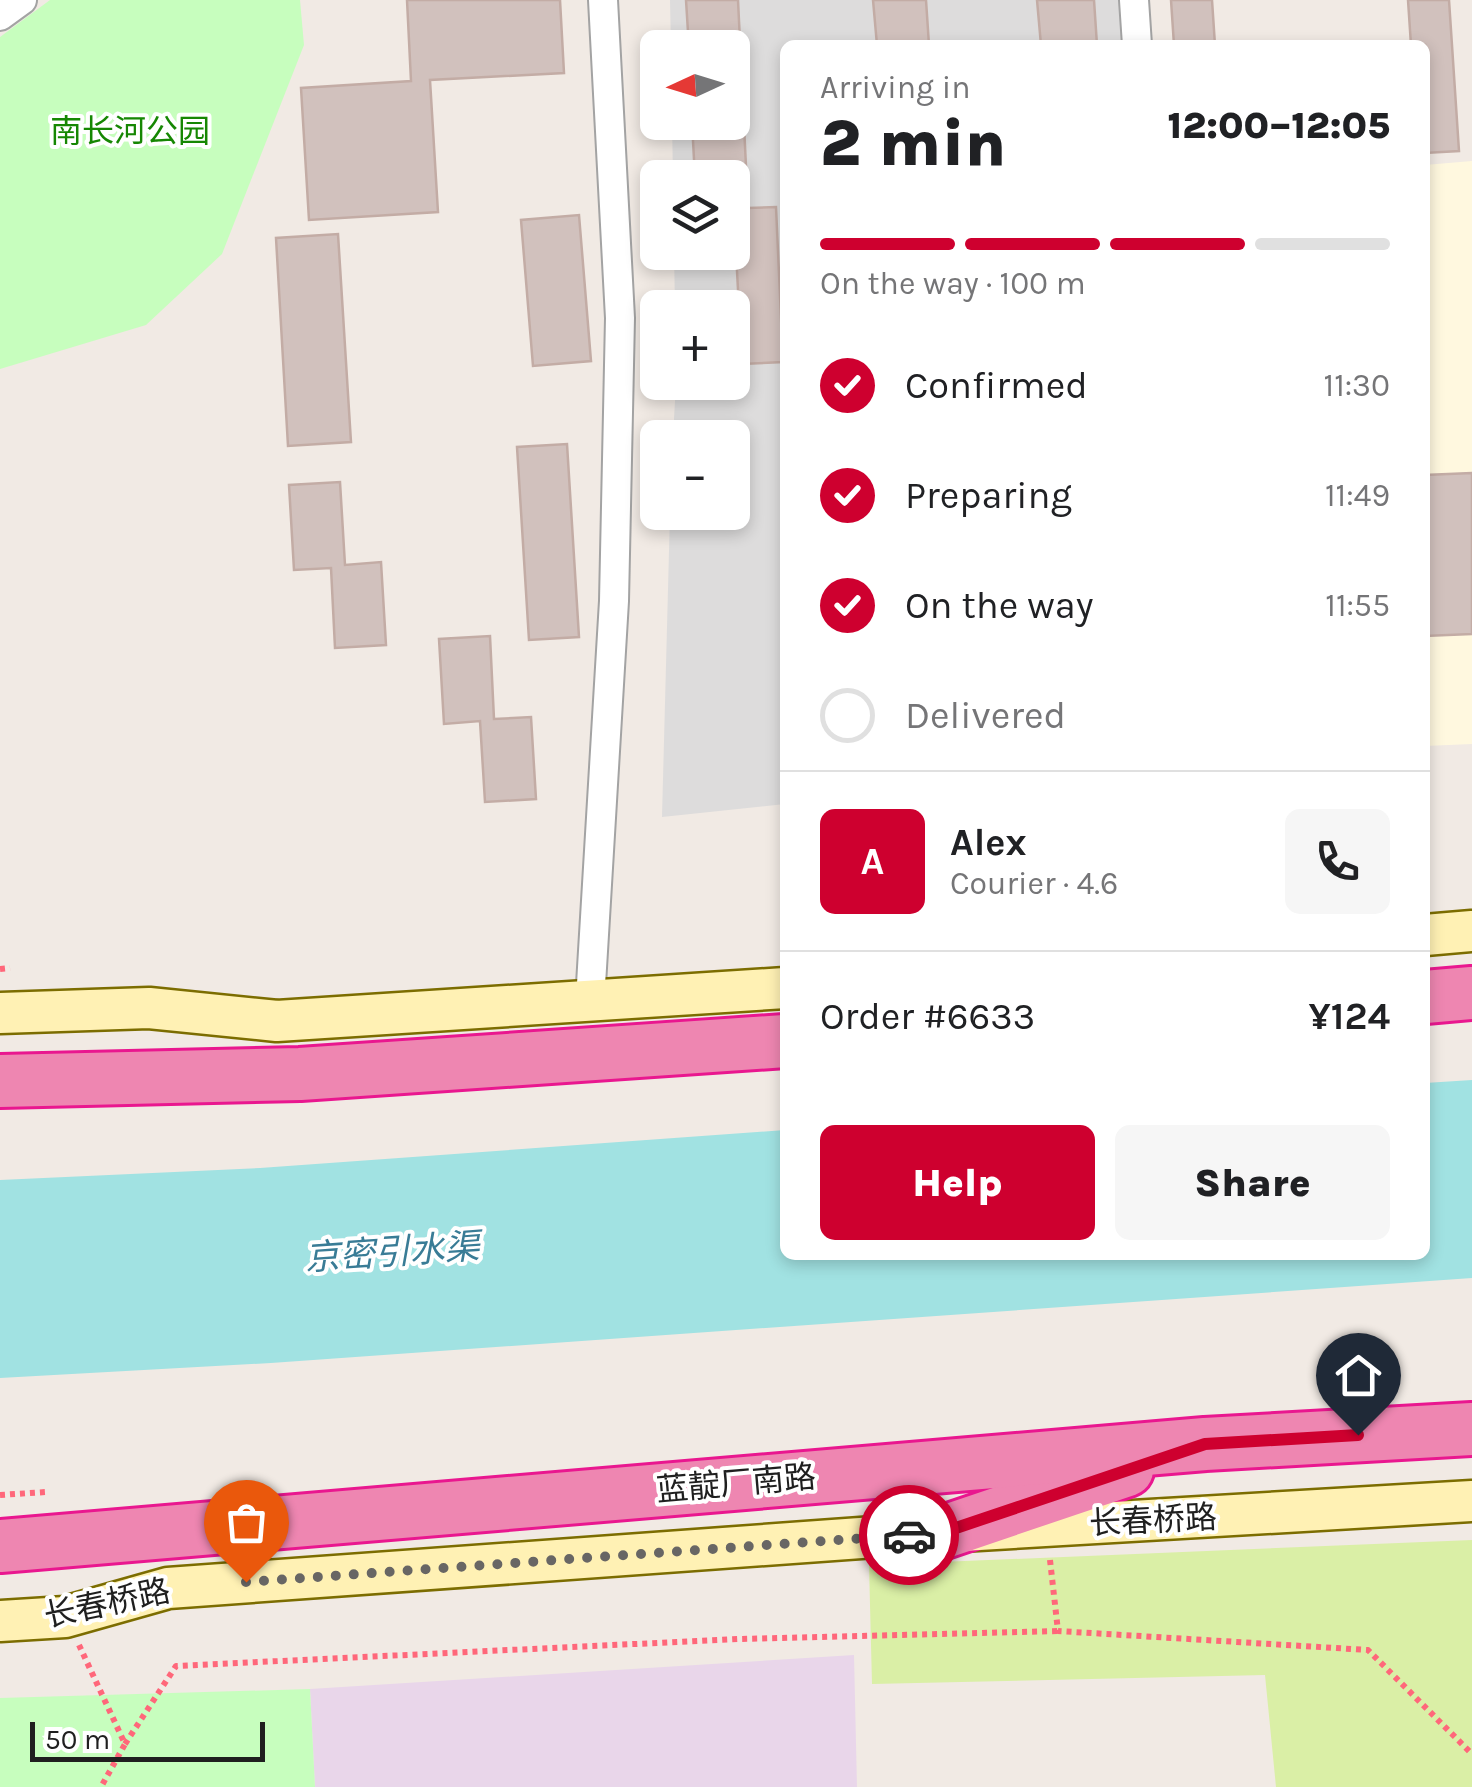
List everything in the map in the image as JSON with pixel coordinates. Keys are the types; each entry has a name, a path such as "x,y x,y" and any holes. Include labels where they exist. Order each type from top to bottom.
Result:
{"highway":[{"path":"1430,996 1472,993"},
{"path":"0,1081 300,1074 780,1041"},
{"name":"蓝靛厂南路","path":"0,1546 1205,1444 1472,1428"},
{"path":"944,1532 1205,1444"}],"street":[{"path":"0,16 22,0"},
{"path":"590,1001 614,601 620,318 603,0"},
{"path":"1134,0 1136,40"},
{"path":"1430,935 1472,931"},
{"path":"0,1013 149,1008 277,1022 780,988"},
{"name":"长春桥路","path":"0,1622 66,1617 168,1588 944,1532 1472,1500"}],"path":[{"path":"0,969 10,968"},
{"path":"0,1495 46,1492"},
{"path":"1047,1526 1058,1631"},
{"path":"66,1617 125,1744"},
{"path":"101,1787 176,1666 719,1640 1058,1631 1368,1650 1472,1754"}],"shaded area":[{"path":"670,0 1134,0 1136,40 780,40 780,805 662,817 670,530 750,530 750,420 674,420 675,400 750,400 750,290 675,290 674,270 750,270 750,160 673,160 672,140 750,140 750,30 671,30"},
{"path":"1472,161 1472,744 1430,746 1430,165"},
{"path":"854,1655 857,1787 315,1787 310,1689"}],"green space":[{"name":"南长河公园","path":"50,0 300,0 304,45 222,254 146,325 0,369 0,37"},
{"path":"1472,1540 1472,1787 1276,1787 1265,1675 872,1684 869,1565"},
{"path":"310,1689 315,1787 0,1787 0,1698"}],"water":[{"name":"京密引水渠","path":"1472,1080 1472,1278 271,1363 0,1378 0,1180 260,1168 780,1130 780,1260 1430,1260 1430,1083"}],"building":[{"path":"407,0 560,0 564,73 430,80 438,212 309,220 301,88 411,81"},
{"path":"686,0 738,0 739,30 688,30"},
{"path":"873,0 926,0 929,40 877,40"},
{"path":"1037,0 1094,0 1097,40 1041,40"},
{"path":"1171,0 1212,0 1215,40 1174,40"},
{"path":"1408,0 1449,0 1459,151 1430,153 1430,40 1411,40"},
{"path":"693,140 745,140 746,160 694,160"},
{"path":"776,207 780,362 750,364 750,290 738,290 737,270 750,270 750,208"},
{"path":"579,215 591,361 533,366 521,220"},
{"path":"338,234 351,442 288,446 276,238"},
{"path":"567,444 579,637 529,640 517,447"},
{"path":"1472,473 1472,634 1430,636 1430,475"},
{"path":"340,482 345,565 381,562 386,645 335,648 331,568 294,570 289,485"},
{"path":"490,636 494,719 531,717 536,799 485,802 480,721 444,724 439,639"}],"way so far":[{"path":"246,1582 909,1535"}],"route":[{"path":"909,1535 944,1532 1205,1444 1358,1435"}]}
